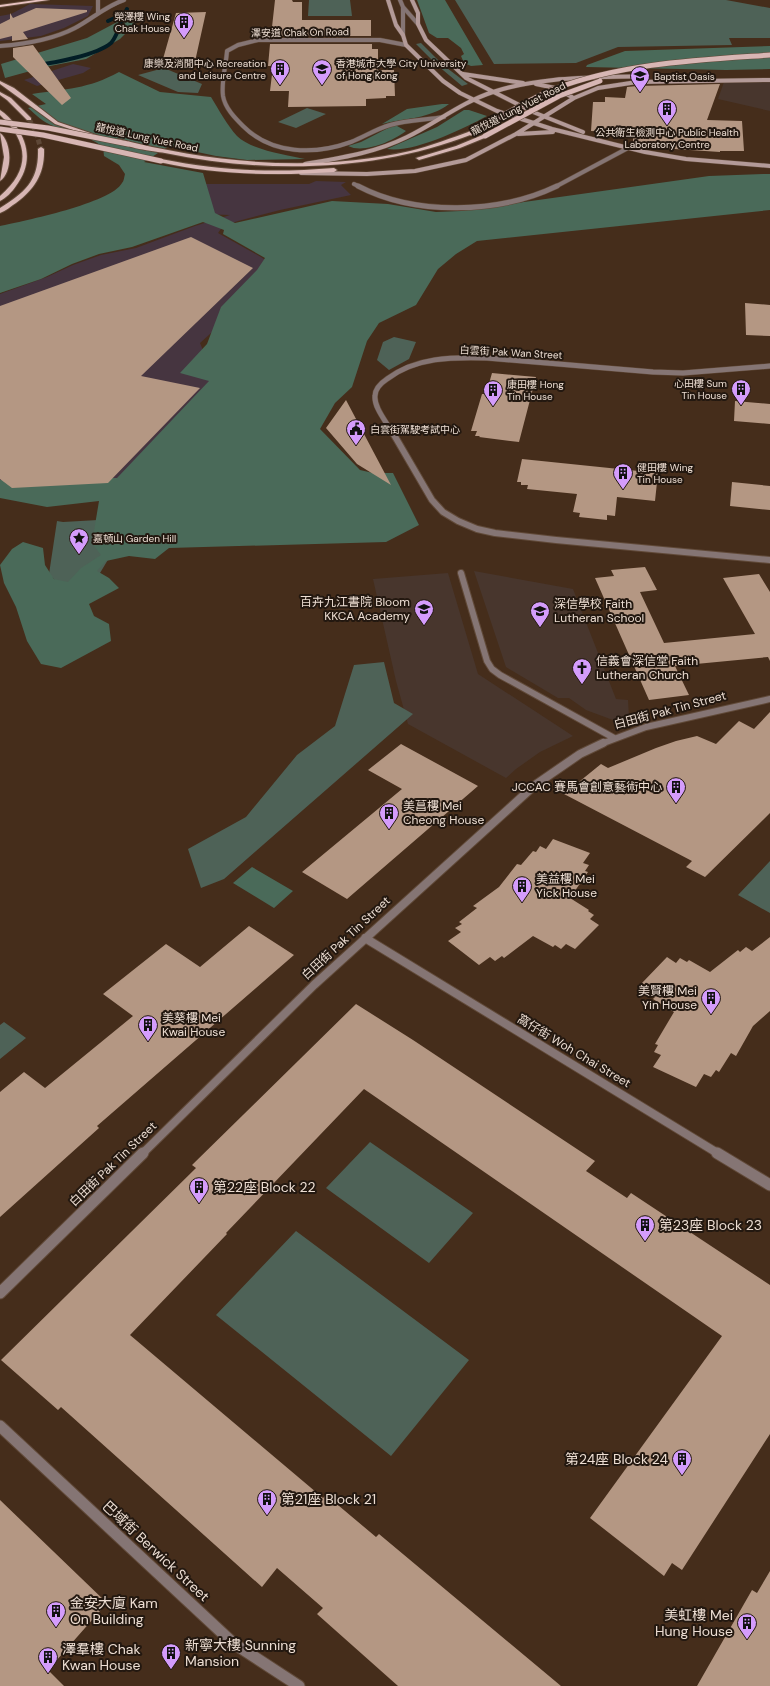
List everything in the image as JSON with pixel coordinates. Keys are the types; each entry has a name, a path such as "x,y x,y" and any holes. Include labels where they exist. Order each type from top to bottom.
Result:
{"highway":[{"path":"0,1 6,0"},
{"path":"0,6 47,0"}],"main road":[{"path":"388,0 396,25 403,34 406,45 460,94 497,111 533,124 628,148 686,159 770,166"},
{"path":"412,0 418,13 418,24 422,34 429,44 460,73 477,85 605,142"},
{"name":"龍悅道 Lung Yuet Road","path":"0,82 17,91 45,116 61,125 128,144 175,154 228,162 271,164 344,163 397,156 429,148 471,133 536,97 590,77 644,66 770,55"},
{"name":"龍悅道 Lung Yuet Road","path":"414,159 458,147 485,136 559,96 578,88 606,80 669,68 770,60"},
{"path":"460,73 490,79 529,83 555,88 566,92 574,98"},
{"path":"529,83 553,79 651,76"},
{"name":"龍悅道 Lung Yuet Road","path":"0,129 42,135 161,161 220,170 264,173 367,174 432,168 466,160 516,134 574,98 598,88 636,82 770,80"},
{"name":"龍悅道 Lung Yuet Road","path":"305,164 362,154 384,147 418,132 474,100 493,92 529,83"},
{"path":"0,93 9,99 29,119"},
{"path":"0,112 19,134 24,146 26,158 21,176 11,190 0,199"},
{"path":"0,122 48,128 128,144"},
{"path":"516,134 547,132 569,133"},
{"path":"0,135 7,155 7,163 0,179"},
{"path":"0,211 25,193 36,180 42,166 41,149"},
{"name":"龍悅道 Lung Yuet Road","path":"298,173 363,167"}],"street":[{"path":"98,0 98,13"},
{"path":"0,46 61,34 84,24 109,6 124,0"},
{"path":"400,0 403,7 418,24"},
{"path":"403,7 402,14 405,24 403,34"},
{"name":"澤安道 Chak On Road","path":"406,45 380,40 258,40 240,43 233,46 228,51 223,97 230,110 246,130 279,148 302,151 320,151 333,148 351,142 389,125 444,117"},
{"path":"10,45 14,51"},
{"path":"354,184 385,198 416,204 455,206 508,203 542,193 628,148"},
{"name":"白雲街 Pak Wan Street","path":"770,366 683,373 653,372 487,358 430,360 404,367 387,378 374,392 375,402 378,408 432,500 443,512 477,530 556,540 770,560"},
{"path":"461,573 487,661 492,669 500,676 614,738"},
{"name":"白田街 Pak Tin Street","path":"0,1293 314,985 535,785 580,754 614,738 646,727 770,699"},
{"name":"窩仔街 Woh Chai Street","path":"365,938 770,1185"},
{"name":"巴域街 Berwick Street","path":"0,1426 233,1643 299,1686"}],"shaded area":[{"path":"30,4 93,6 88,16 64,28 41,36 0,41 0,16 11,14"},
{"path":"73,64 91,68 83,73 37,86 24,80"},
{"path":"724,82 770,82 770,111 718,99"},
{"path":"316,181 346,182 341,185 351,195 280,210 238,221 223,226 218,233 276,267 241,306 200,343 212,372 220,383 124,492 0,488 0,294 101,255 136,248 195,226 230,215 200,214 202,184 309,184"},
{"name":"深信學校 Faith Lutheran School","path":"474,571 573,589 616,699 628,700 629,717 625,719 613,720 586,710 569,698 558,698 506,667"},
{"path":"448,573 478,674 573,736 540,752 506,778 408,724 396,681 373,579"}],"green space":[{"path":"309,0 350,0 352,16 308,16"},
{"path":"417,0 445,0 483,65 471,66 464,63 461,56 464,54 461,48 448,38 437,38 429,33"},
{"path":"455,0 726,0 770,8 770,38 729,38 732,45 618,47 576,63 494,64"},
{"path":"119,21 136,23 120,39 86,59 45,67 5,78 1,64 87,38"},
{"path":"421,43 443,65 468,84 462,86 437,65 416,44"},
{"path":"770,46 770,69 726,70 586,67 587,65 625,51"},
{"path":"164,68 202,84 198,93 178,92 138,75"},
{"path":"119,72 160,92 211,97 230,127 243,141 270,151 305,159 247,160 216,156 169,146 144,162 203,173 215,213 235,223 332,201 388,204 436,212 461,211 709,176 763,174 770,174 770,210 477,241 456,254 438,269 416,305 379,323 367,341 352,387 335,403 320,429 360,470 373,473 393,473 419,525 386,542 169,548 155,559 129,556 106,561 97,571 109,578 119,588 89,604 94,616 109,624 111,641 61,668 41,664 27,641 16,607 4,583 0,565 12,549 23,542 43,548 45,565 54,579 68,582 81,568 101,555 92,543 99,501 47,507 0,498 0,480 117,478 209,381 180,373 207,344 221,307 257,270 265,258 223,234 224,230 203,222 132,247 99,254 72,264 41,279 0,293 0,226 66,210 102,197 115,190 122,183 125,174 119,165 104,156 103,147 97,143 85,137 53,126 37,116 28,108 46,104 32,94 87,85 108,78"},
{"path":"449,104 433,113 382,124 407,109"},
{"path":"307,108 326,114 296,128 278,122"},
{"path":"464,110 469,110 487,116 452,133 424,144 398,149 387,149 437,127"},
{"path":"392,126 397,126 406,131 394,139 378,145 362,148 348,146 361,142"},
{"path":"394,337 416,342 409,359 389,370 377,360 383,342"},
{"path":"133,518 97,578 59,584 49,574 57,521 63,522"},
{"path":"384,662 394,703 413,714 224,879 201,888 188,849 246,817 297,755 335,726 354,665"},
{"path":"770,861 770,913 738,895"},
{"path":"252,867 293,891 274,908 233,883"},
{"path":"4,1022 26,1038 0,1059 0,1025"},
{"path":"370,1142 473,1213 429,1263 326,1188"},
{"path":"296,1231 469,1360 391,1456 216,1315"}],"building":[{"path":"275,0 292,0 293,2 302,2 302,20 371,20 371,36 271,36"},
{"path":"36,8 87,10 87,12 23,32 28,39 12,41 12,36 0,39 0,24 10,19 10,13 13,18"},
{"name":"榮澤樓 Wing Chak House","path":"206,12 194,66 161,66 176,13"},
{"path":"270,44 372,44 372,49 378,49 378,70 394,70 395,96 366,99 366,106 288,107 289,91 270,91 273,66 268,66"},
{"path":"33,45 71,98 62,105 13,57 13,48"},
{"path":"720,84 707,120 742,121 744,151 720,152 660,148 660,144 633,143 633,138 621,137 620,132 591,131 593,102 605,102 605,97 625,98 627,87"},
{"path":"191,237 253,268 141,376 200,388 108,483 12,488 0,479 0,306"},
{"path":"745,303 770,305 770,336 746,335"},
{"name":"康田樓 Hong Tin House","path":"492,373 536,377 519,442 479,437 480,436 475,436 477,431 471,431 482,394 486,394"},
{"name":"白雲街駕駛考試中心","path":"346,400 391,485 357,464 326,428"},
{"name":"心田樓 Sum Tin House","path":"735,401 770,404 770,424 734,421"},
{"name":"健田樓 Wing Tin House","path":"522,459 658,473 655,501 617,497 615,516 607,515 607,520 579,517 580,513 573,512 577,494 527,489 528,485 521,485 521,482 517,482"},
{"path":"732,482 770,486 770,510 730,506"},
{"path":"645,567 657,590 640,592 664,643 755,634 723,578 759,574 770,592 770,661 768,657 675,666 689,695 649,700 595,578 614,576 611,570"},
{"name":"JCCAC 賽馬會創意藝術中心","path":"770,712 770,813 705,877 686,867 692,861 564,794 601,764 608,768 656,748 697,736 716,744 739,721 754,729"},
{"name":"美菖樓 Mei Cheong House","path":"401,744 478,786 347,899 302,872 402,789 368,770"},
{"name":"美益樓 Mei Yick House","path":"553,839 590,853 583,863 589,865 585,871 588,872 570,898 589,910 588,911 594,915 590,919 599,925 575,949 566,944 561,949 555,945 553,947 533,936 504,958 502,956 495,961 490,957 479,965 448,941 461,932 455,928 462,924 459,922 477,908 473,906 499,887 517,864 521,865 533,851 536,852 540,846 546,849"},
{"name":"美葵樓 Mei Kwai House","path":"249,926 294,955 97,1126 99,1128 0,1217 0,1092 24,1072 45,1088 133,1016 103,994 166,944 200,967"},
{"name":"美賢樓 Mei Yin House","path":"770,937 770,1011 753,1026 736,1056 731,1053 719,1072 716,1070 711,1077 704,1074 696,1087 653,1067 661,1055 654,1052 658,1045 655,1044 674,1012 653,999 655,997 648,994 653,989 642,983 667,957 676,963 680,958 687,962 689,960 710,972 738,950 740,952 746,947 752,951"},
{"path":"356,1004 413,1040 595,1161 586,1171 627,1198 631,1193 770,1285 770,1434 682,1570 672,1563 664,1576 590,1518 722,1336 364,1089 130,1335 323,1498 326,1495 376,1537 379,1534 561,1686 398,1686 317,1614 323,1608 277,1568 262,1587 61,1407 58,1410 1,1360 196,1168 192,1165"},
{"path":"0,1500 107,1603 48,1670 64,1686 0,1686"},
{"name":"美虹樓 Mei Hung House","path":"770,1571 770,1686 697,1686 752,1590 757,1593"}],"waterway":[{"path":"125,13 127,9"},
{"path":"36,65 86,55 111,43 118,32 125,13"},
{"path":"108,21 125,13"}],"tunnel":[{"path":"29,119 36,132 41,149"}],"place":[{"name":"榮澤樓 Wing Chak House","path":"184,39"},
{"name":"康樂及消閒中心 Recreation and Leisure Centre","path":"280,86"},
{"name":"香港城市大學 City University of Hong Kong","path":"322,86"},
{"name":"Baptist Oasis","path":"640,93"},
{"name":"公共衛生檢測中心 Public Health Laboratory Centre","path":"667,126"},
{"name":"心田樓 Sum Tin House","path":"741,406"},
{"name":"康田樓 Hong Tin House","path":"493,407"},
{"name":"白雲街駕駛考試中心","path":"356,446"},
{"name":"健田樓 Wing Tin House","path":"623,490"},
{"name":"嘉頓山 Garden Hill","path":"79,555"},
{"name":"百卉九江書院 Bloom KKCA Academy","path":"424,626"},
{"name":"深信學校 Faith Lutheran School","path":"540,628"},
{"name":"信義會深信堂 Faith Lutheran Church","path":"582,685"},
{"name":"JCCAC 賽馬會創意藝術中心","path":"676,804"},
{"name":"美菖樓 Mei Cheong House","path":"389,830"},
{"name":"美益樓 Mei Yick House","path":"522,903"},
{"name":"美賢樓 Mei Yin House","path":"711,1015"},
{"name":"美葵樓 Mei Kwai House","path":"148,1042"},
{"name":"第22座 Block 22","path":"199,1204"},
{"name":"第23座 Block 23","path":"645,1242"},
{"name":"第24座 Block 24","path":"682,1476"},
{"name":"第21座 Block 21","path":"267,1516"},
{"name":"金安大廈 Kam On Building","path":"56,1628"},
{"name":"美虹樓 Mei Hung House","path":"747,1640"},
{"name":"新寧大樓 Sunning Mansion","path":"171,1670"},
{"name":"澤羣樓 Chak Kwan House","path":"48,1674"}]}
